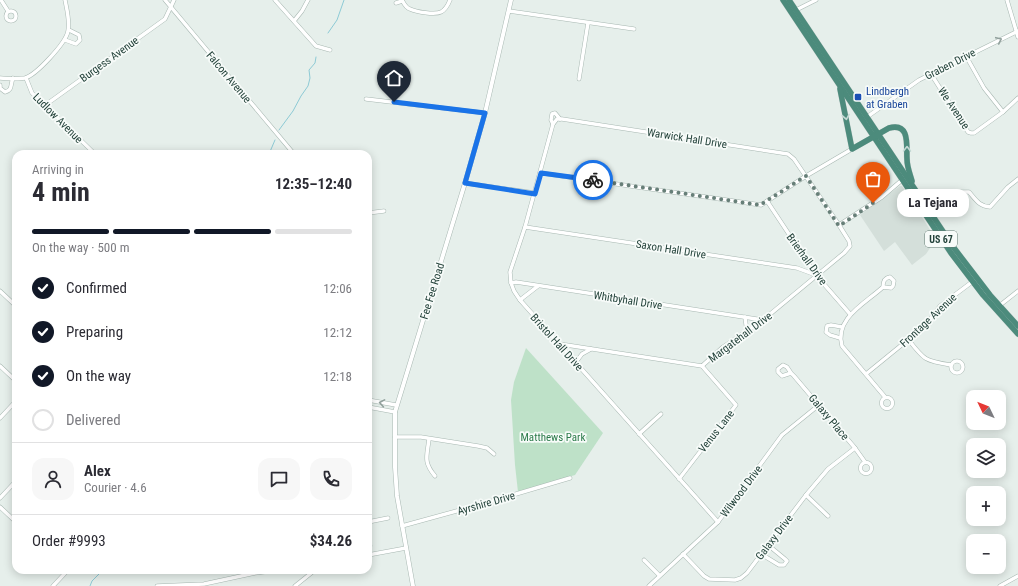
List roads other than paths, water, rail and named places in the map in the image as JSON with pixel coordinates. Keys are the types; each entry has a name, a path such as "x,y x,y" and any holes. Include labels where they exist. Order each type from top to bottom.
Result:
{"highway":[{"name":"US 67","path":"783,0 839,85 913,187 971,272 1018,326"},
{"name":"US 67","path":"789,0 867,117 902,180 951,253 972,282 1018,334"},
{"path":"839,85 844,101 852,150 892,127 902,130 906,134 907,166 913,187"}],"street":[{"path":"1,0 8,11"},
{"path":"0,78 26,78 40,67 65,40 69,30 65,0"},
{"name":"Falcon Avenue","path":"165,0 291,150"},
{"name":"Burgess Avenue","path":"44,106 165,19 174,0"},
{"path":"275,0 316,46 330,50"},
{"path":"294,21 308,0"},
{"path":"396,4 402,0 404,5 411,10 437,14 444,10 450,0"},
{"name":"Fee Fee Road","path":"413,586 396,486 396,405 465,183 485,113 511,0"},
{"path":"796,10 816,0"},
{"path":"1007,0 1018,37"},
{"path":"509,11 634,30"},
{"path":"579,79 588,23"},
{"path":"65,40 76,44 80,40 79,36 69,30"},
{"name":"Graben Drive","path":"867,117 919,80 1017,32"},
{"path":"966,56 984,88 1003,112"},
{"name":"We Avenue","path":"931,74 968,132 971,133 974,133 1003,112 1018,98"},
{"path":"0,85 0,88 5,92 9,91 13,78"},
{"name":"Ludlow Avenue","path":"26,78 32,93 91,150"},
{"path":"366,99 485,113"},
{"path":"511,283 510,272 541,173 553,124 551,120 552,114 555,113 559,119 553,124"},
{"name":"Warwick Hall Drive","path":"559,119 788,154 794,158 849,241 850,246"},
{"path":"541,173 760,205 806,176 852,150"},
{"path":"931,215 961,192 969,192 979,204 990,207 1008,187 1018,179"},
{"path":"839,226 882,197 902,180"},
{"path":"465,183 535,194"},
{"name":"Brierhall Drive","path":"767,201 816,275 850,314"},
{"path":"372,212 384,211"},
{"name":"Saxon Hall Drive","path":"525,227 797,268 816,275"},
{"name":"Margatehall Drive","path":"560,344 702,366 723,347 763,320 844,253 850,246"},
{"name":"Whitbyhall Drive","path":"511,283 516,282 763,320"},
{"name":"Frontage Avenue","path":"866,374 928,322 940,306 972,282"},
{"name":"Bristol Hall Drive","path":"511,283 520,300 718,522"},
{"path":"520,300 538,286"},
{"path":"883,287 850,314 842,327 840,338 842,346 885,397"},
{"path":"0,291 12,302"},
{"path":"1000,306 1018,291"},
{"path":"745,318 747,332"},
{"path":"840,338 830,336 825,330 827,326 831,325 842,327"},
{"path":"908,339 919,354 926,360 939,364 951,365"},
{"path":"576,362 582,354 592,349"},
{"path":"0,366 12,377"},
{"name":"Venus Lane","path":"679,479 736,405 702,366"},
{"name":"Galaxy Place","path":"790,373 855,448 865,462"},
{"path":"372,401 396,405"},
{"path":"0,418 12,405"},
{"name":"Wilwood Drive","path":"649,586 659,575 718,522 782,435 819,406"},
{"path":"372,408 395,412"},
{"path":"639,434 661,414"},
{"path":"395,437 430,438 483,447 494,454"},
{"path":"430,438 426,462 435,476"},
{"name":"Galaxy Drive","path":"683,554 704,576 709,579 735,580 741,578 747,573 806,495 828,469 855,448"},
{"name":"Ayrshire Drive","path":"402,526 570,478"},
{"path":"0,498 12,485"},
{"path":"806,495 828,516"},
{"path":"0,507 12,518"},
{"path":"372,521 388,518"},
{"path":"761,554 779,565 784,565 787,561 785,558 768,545"},
{"path":"372,554 406,548"},
{"path":"644,560 659,575"},
{"path":"52,586 62,574"},
{"path":"157,586 204,584 250,574"},
{"path":"295,586 310,574"},
{"path":"1000,586 1018,576"}],"waterway":[{"path":"328,33 337,20 344,0"},
{"path":"279,130 293,111 308,86 310,78 309,70 315,63 316,57"},
{"path":"271,150 275,140"},
{"path":"90,586 92,581 99,574"}],"place":[{"name":"Lindbergh at Graben","path":"858,97"},
{"name":"La Tejana","path":"873,203"}],"park label":[{"name":"Matthews Park","path":"553,437"}]}
